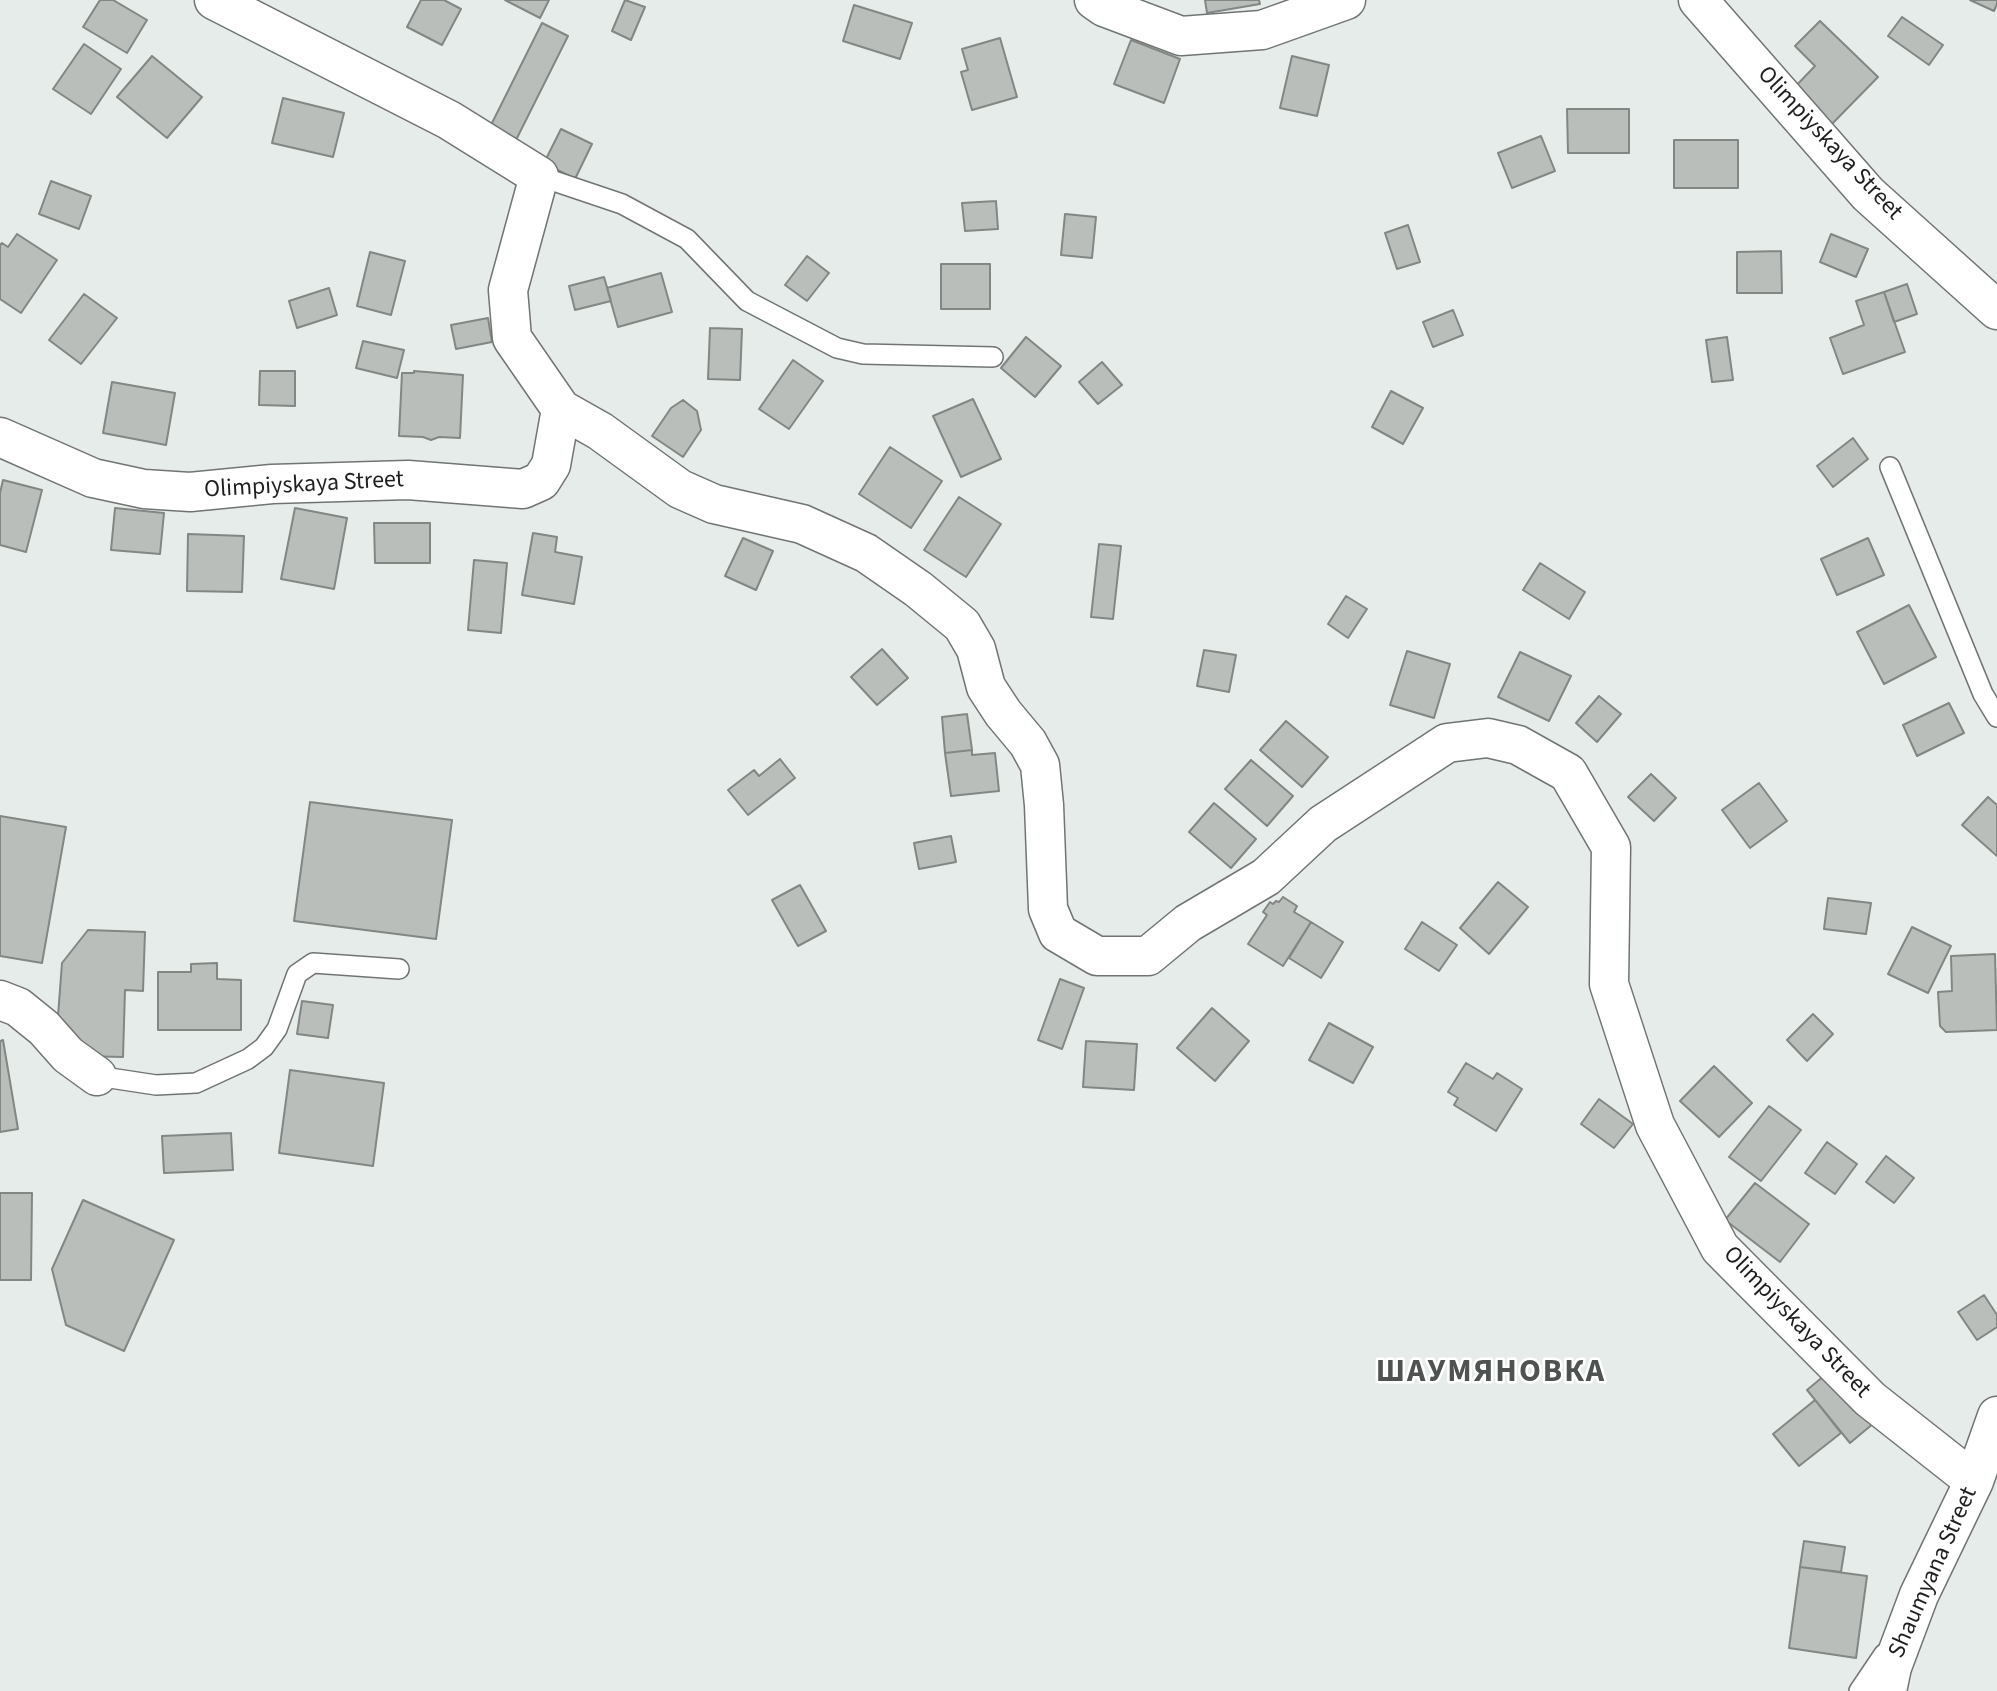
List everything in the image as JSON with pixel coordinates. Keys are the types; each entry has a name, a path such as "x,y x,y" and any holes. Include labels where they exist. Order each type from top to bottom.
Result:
{"street":[{"path":"214,0 449,120 539,176"},
{"path":"1094,0 1104,8 1181,36 1262,30 1346,0"},
{"name":"Olimpiyskaya Street","path":"1698,0 1868,194 1997,309"},
{"name":"Olimpiyskaya Street","path":"539,176 508,290 512,338 561,409 600,431 680,489 714,504 802,524 866,553 962,625 976,649 986,687 1028,743 1040,765 1048,909 1058,933 1097,956 1148,956 1188,923 1266,877 1323,824 1447,743 1488,738 1498,740 1518,745 1568,773 1611,847 1609,984 1655,1125 1720,1248 1871,1399 1974,1481"},
{"name":"Olimpiyskaya Street","path":"0,437 93,478 144,489 190,492 272,484 408,480 523,489 541,481 551,466 561,409"},
{"path":"0,1000 18,1007 44,1028 68,1055 97,1076"},
{"name":"Shaumyana Street","path":"1887,1691 1892,1667 1919,1595 1974,1481 1997,1416"}],"lane":[{"path":"539,176 622,204 687,239 747,301 837,348 863,354 993,357"},
{"path":"1890,467 1983,694 1997,717"},
{"path":"97,1076 156,1085 196,1083 248,1059 264,1047 277,1029 297,974 313,963 399,969"},
{"path":"1859,1691 1871,1676 1919,1595"}],"building":[{"path":"100,0 113,0 147,20 127,53 83,27"},
{"path":"421,0 444,0 461,9 442,45 407,27"},
{"path":"505,0 549,0 540,18"},
{"path":"625,0 645,7 631,40 612,31"},
{"path":"1205,0 1259,0 1260,4 1207,13"},
{"path":"1970,0 1997,0 1997,4 1994,11"},
{"path":"854,5 912,23 900,59 843,41"},
{"path":"1902,17 1943,45 1929,65 1888,36"},
{"path":"1820,21 1878,77 1830,126 1792,90 1815,66 1795,46"},
{"path":"542,23 568,36 516,140 490,127"},
{"path":"1000,38 1017,97 972,110 961,72 968,70 962,49"},
{"path":"1131,40 1180,59 1164,103 1114,84"},
{"path":"84,44 121,69 91,114 53,89"},
{"path":"152,56 202,97 167,138 117,97"},
{"path":"1292,56 1329,65 1317,116 1280,108"},
{"path":"283,98 344,113 333,157 272,143"},
{"path":"1567,109 1629,109 1629,153 1568,153"},
{"path":"561,129 592,144 575,179 544,163"},
{"path":"1541,136 1555,171 1512,188 1498,153"},
{"path":"1674,140 1738,140 1738,188 1674,188"},
{"path":"51,181 91,196 79,229 39,214"},
{"path":"996,201 998,229 965,231 962,203"},
{"path":"1065,214 1096,217 1092,258 1061,255"},
{"path":"1408,225 1420,262 1397,269 1385,233"},
{"path":"17,234 57,260 21,313 0,299 0,245 2,243 8,247"},
{"path":"1831,234 1868,249 1856,277 1820,262"},
{"path":"1781,251 1782,293 1737,293 1737,252"},
{"path":"370,252 405,261 391,315 357,306"},
{"path":"807,256 829,273 807,301 785,285"},
{"path":"941,264 990,264 990,309 941,309"},
{"path":"661,273 672,312 618,327 607,288"},
{"path":"604,277 611,301 575,310 569,286"},
{"path":"1907,284 1917,314 1894,322 1884,292"},
{"path":"329,288 337,315 297,328 289,301"},
{"path":"1884,292 1905,352 1843,374 1830,338 1864,325 1856,301"},
{"path":"84,294 117,318 81,364 49,340"},
{"path":"1453,310 1463,335 1433,347 1423,322"},
{"path":"488,318 492,342 456,349 451,325"},
{"path":"710,328 742,329 740,380 708,379"},
{"path":"1026,337 1061,366 1035,397 1001,368"},
{"path":"1727,337 1733,380 1712,382 1706,340"},
{"path":"363,341 404,350 397,378 356,368"},
{"path":"793,360 823,381 789,429 759,409"},
{"path":"1102,362 1122,385 1098,404 1079,382"},
{"path":"260,371 295,371 295,406 259,405"},
{"path":"414,371 463,375 460,438 439,437 431,440 399,436 402,373"},
{"path":"112,382 175,393 166,445 103,433"},
{"path":"1391,391 1423,408 1403,444 1372,427"},
{"path":"973,399 1001,459 961,477 933,416"},
{"path":"683,400 697,411 701,430 683,457 652,436 671,408"},
{"path":"1853,438 1868,459 1833,487 1817,466"},
{"path":"890,447 942,481 911,528 859,494"},
{"path":"3,480 42,490 26,552 0,545 0,493"},
{"path":"959,497 1001,524 966,577 924,550"},
{"path":"115,508 164,513 160,554 111,550"},
{"path":"295,508 347,518 334,589 281,579"},
{"path":"374,523 430,523 430,563 375,563"},
{"path":"533,533 557,537 555,552 582,557 574,604 522,595"},
{"path":"188,534 244,536 242,592 187,591"},
{"path":"743,538 773,551 756,590 725,576"},
{"path":"1868,538 1884,575 1837,595 1821,559"},
{"path":"1099,544 1121,546 1113,619 1091,617"},
{"path":"474,560 507,563 501,633 468,630"},
{"path":"1540,563 1585,592 1569,619 1523,590"},
{"path":"1346,596 1367,609 1348,638 1328,624"},
{"path":"1909,605 1936,657 1884,684 1857,632"},
{"path":"882,649 908,678 877,705 851,677"},
{"path":"1204,650 1236,655 1229,692 1197,686"},
{"path":"1407,651 1450,664 1434,718 1390,705"},
{"path":"1520,652 1571,676 1549,721 1498,697"},
{"path":"1599,696 1621,714 1597,742 1576,723"},
{"path":"1949,703 1964,733 1917,756 1903,725"},
{"path":"967,714 972,750 945,753 942,717"},
{"path":"1286,721 1328,757 1302,787 1260,750"},
{"path":"972,750 972,755 995,753 999,791 951,796 945,753"},
{"path":"780,759 795,778 748,815 728,790 754,770 759,776"},
{"path":"1251,760 1293,796 1267,826 1225,789"},
{"path":"1651,774 1676,798 1654,821 1628,797"},
{"path":"1759,783 1787,821 1750,848 1722,810"},
{"path":"1988,797 1997,805 1997,856 1962,825"},
{"path":"310,802 452,820 436,939 294,921"},
{"path":"1214,803 1256,839 1231,868 1189,832"},
{"path":"0,816 66,827 42,963 0,956"},
{"path":"951,836 956,862 919,869 914,843"},
{"path":"1498,882 1528,907 1489,954 1460,928"},
{"path":"800,885 826,931 798,946 772,900"},
{"path":"1283,897 1297,906 1294,912 1311,922 1283,966 1248,944 1267,915 1263,912 1270,902 1279,902"},
{"path":"1828,898 1871,903 1866,934 1824,929"},
{"path":"1311,922 1343,942 1321,978 1289,958"},
{"path":"1422,922 1457,945 1439,971 1405,949"},
{"path":"1912,927 1951,946 1928,993 1888,974"},
{"path":"88,930 145,932 143,991 125,990 123,1057 80,1056 58,1016 62,963"},
{"path":"1995,954 1997,1030 1946,1032 1940,1026 1938,992 1952,991 1951,956"},
{"path":"217,963 217,979 241,980 241,1030 158,1030 158,972 191,972 191,964"},
{"path":"1060,979 1084,988 1062,1049 1038,1040"},
{"path":"302,1001 333,1005 328,1038 297,1034"},
{"path":"1212,1008 1249,1041 1215,1081 1177,1048"},
{"path":"1813,1014 1833,1034 1807,1061 1787,1040"},
{"path":"1329,1023 1373,1047 1353,1083 1309,1060"},
{"path":"3,1040 18,1129 0,1132 0,1041"},
{"path":"1086,1041 1137,1044 1134,1090 1083,1087"},
{"path":"1466,1063 1493,1079 1497,1073 1522,1089 1496,1131 1454,1105 1458,1098 1448,1092"},
{"path":"1714,1066 1752,1103 1719,1137 1680,1101"},
{"path":"290,1070 384,1083 373,1166 279,1153"},
{"path":"1599,1099 1633,1124 1614,1148 1581,1124"},
{"path":"1769,1106 1801,1130 1761,1181 1729,1157"},
{"path":"231,1133 233,1170 164,1173 162,1136"},
{"path":"1827,1142 1857,1164 1835,1194 1805,1173"},
{"path":"1886,1156 1914,1178 1894,1203 1866,1182"},
{"path":"1755,1183 1809,1224 1780,1262 1725,1220"},
{"path":"0,1193 32,1193 31,1280 0,1280"},
{"path":"83,1200 174,1240 124,1351 66,1325 52,1269"},
{"path":"1984,1295 1997,1315 1997,1327 1977,1340 1958,1312"},
{"path":"1831,1370 1874,1423 1850,1443 1807,1390"},
{"path":"1815,1400 1841,1433 1799,1466 1773,1434"},
{"path":"1804,1541 1845,1547 1841,1572 1800,1567"},
{"path":"1800,1567 1867,1576 1856,1658 1789,1648"}],"district":[{"name":"ШАУМЯНОВКА","path":"1491,1374"}]}
